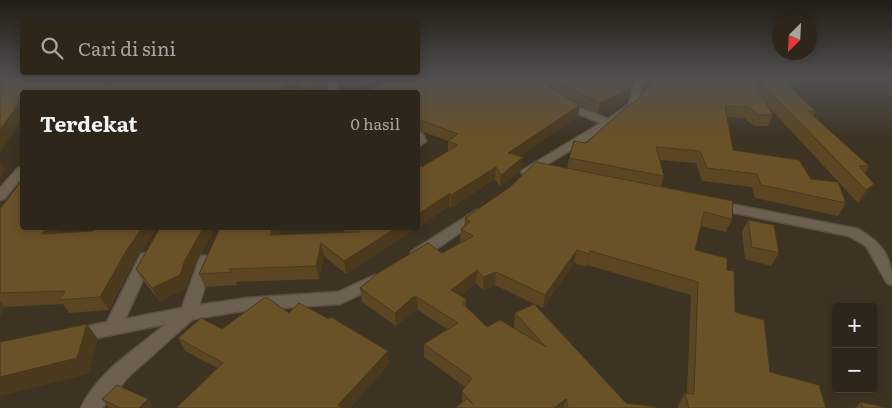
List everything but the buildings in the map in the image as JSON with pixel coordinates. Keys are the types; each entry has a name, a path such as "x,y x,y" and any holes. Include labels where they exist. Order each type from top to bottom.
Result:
{"street":[{"path":"519,180 532,168 609,123 634,105 635,99"},
{"path":"556,100 609,123"},
{"path":"532,168 549,172"},
{"path":"0,196 20,172"},
{"path":"698,201 853,232 871,243 892,279"},
{"path":"402,265 441,240 486,206"},
{"path":"112,328 155,242"},
{"path":"91,408 94,400 124,370 188,313 200,274 214,243"},
{"path":"65,337 188,313 248,304 340,298 358,291 386,274"}]}
